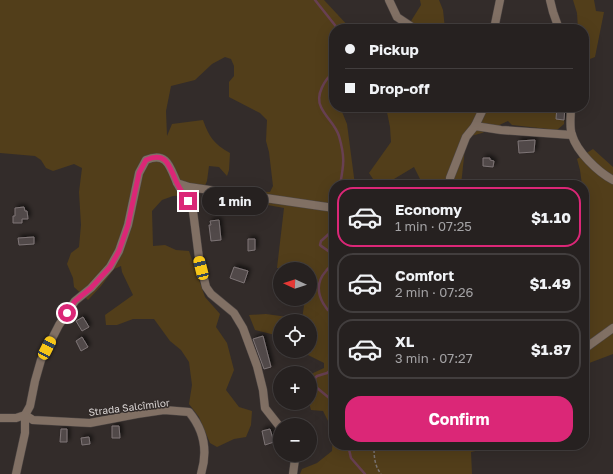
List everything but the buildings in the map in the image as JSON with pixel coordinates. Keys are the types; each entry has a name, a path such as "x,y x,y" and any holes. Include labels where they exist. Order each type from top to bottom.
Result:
{"street":[{"path":"389,0 397,17 408,24"},
{"path":"495,24 500,0"},
{"path":"550,0 552,12 557,24"},
{"path":"450,180 466,137 475,126 482,112"},
{"path":"571,112 572,135 583,154 597,169 613,180"},
{"path":"475,126 501,130 572,135"},
{"path":"16,474 25,433 25,415 30,406 35,381 42,360 59,326 75,301 91,288 110,267 119,251 128,225 139,173 146,160 153,156 163,158 169,163 177,183 192,211 199,258 206,287 211,294 234,313 243,328 257,366 263,390 265,408 273,418"},
{"path":"177,183 189,187 329,207"},
{"path":"589,345 613,328"},
{"name":"Strada Salcîmilor","path":"25,415 33,420 90,423 164,410 189,412 195,420 201,433 205,452 201,474"},
{"path":"0,418 16,418 25,415"},
{"path":"293,474 295,462"}],"path":[{"path":"374,450 377,469 381,474"}],"shaded area":[{"path":"0,0 324,0 346,24 329,24 329,112 342,112 347,124 354,180 329,180 329,423 323,411 311,410 317,410 317,371 324,368 324,363 314,358 317,358 317,314 303,314 304,306 317,306 317,262 278,262 284,208 252,202 249,191 270,192 273,186 269,152 266,141 267,120 260,113 229,97 229,82 234,76 234,66 231,59 225,57 212,64 195,80 171,86 166,111 167,136 172,124 203,120 213,140 230,153 229,170 227,176 219,167 209,166 207,181 202,192 191,195 173,196 162,200 152,211 153,246 165,245 176,250 189,251 205,297 220,314 216,327 227,343 234,370 226,390 239,407 252,411 251,425 246,437 234,439 217,447 210,443 199,417 189,404 192,385 189,362 181,350 170,341 154,319 133,319 117,325 106,325 105,315 133,295 122,272 121,266 114,269 88,300 74,287 73,278 67,264 71,253 79,247 81,225 79,192 82,168 74,164 53,171 46,168 41,160 35,156 0,153"},
{"path":"420,0 439,0 443,10 444,24 409,24 421,5"},
{"path":"573,0 594,0 596,11 604,12 595,57 590,59 589,24 578,24 577,13"},
{"path":"387,112 565,112 564,124 557,130 512,125 508,121 482,133 471,136 465,148 462,180 420,180 414,167 394,180 374,180 369,173 391,142"},
{"path":"593,149 613,167 613,354 589,363 589,180 581,180 577,159"},
{"path":"249,315 273,315 273,334 255,330"},
{"path":"332,450 480,450 471,452 472,474 300,474 302,469 317,463"}],"waterway":[{"path":"315,0 334,24"},
{"path":"329,77 324,83 320,92 319,102 323,111 333,124 341,143 343,160 341,180"},
{"path":"329,234 321,241 320,245 329,252"},
{"path":"329,268 323,275 319,287 323,303 329,311"},
{"path":"329,371 315,378 316,387 329,398"},
{"path":"349,450 351,458 365,474"}],"route":[{"path":"67,313 75,301 91,288 110,267 119,251 128,225 139,173 146,160 153,156 163,158 169,163 177,183 188,201"}]}
